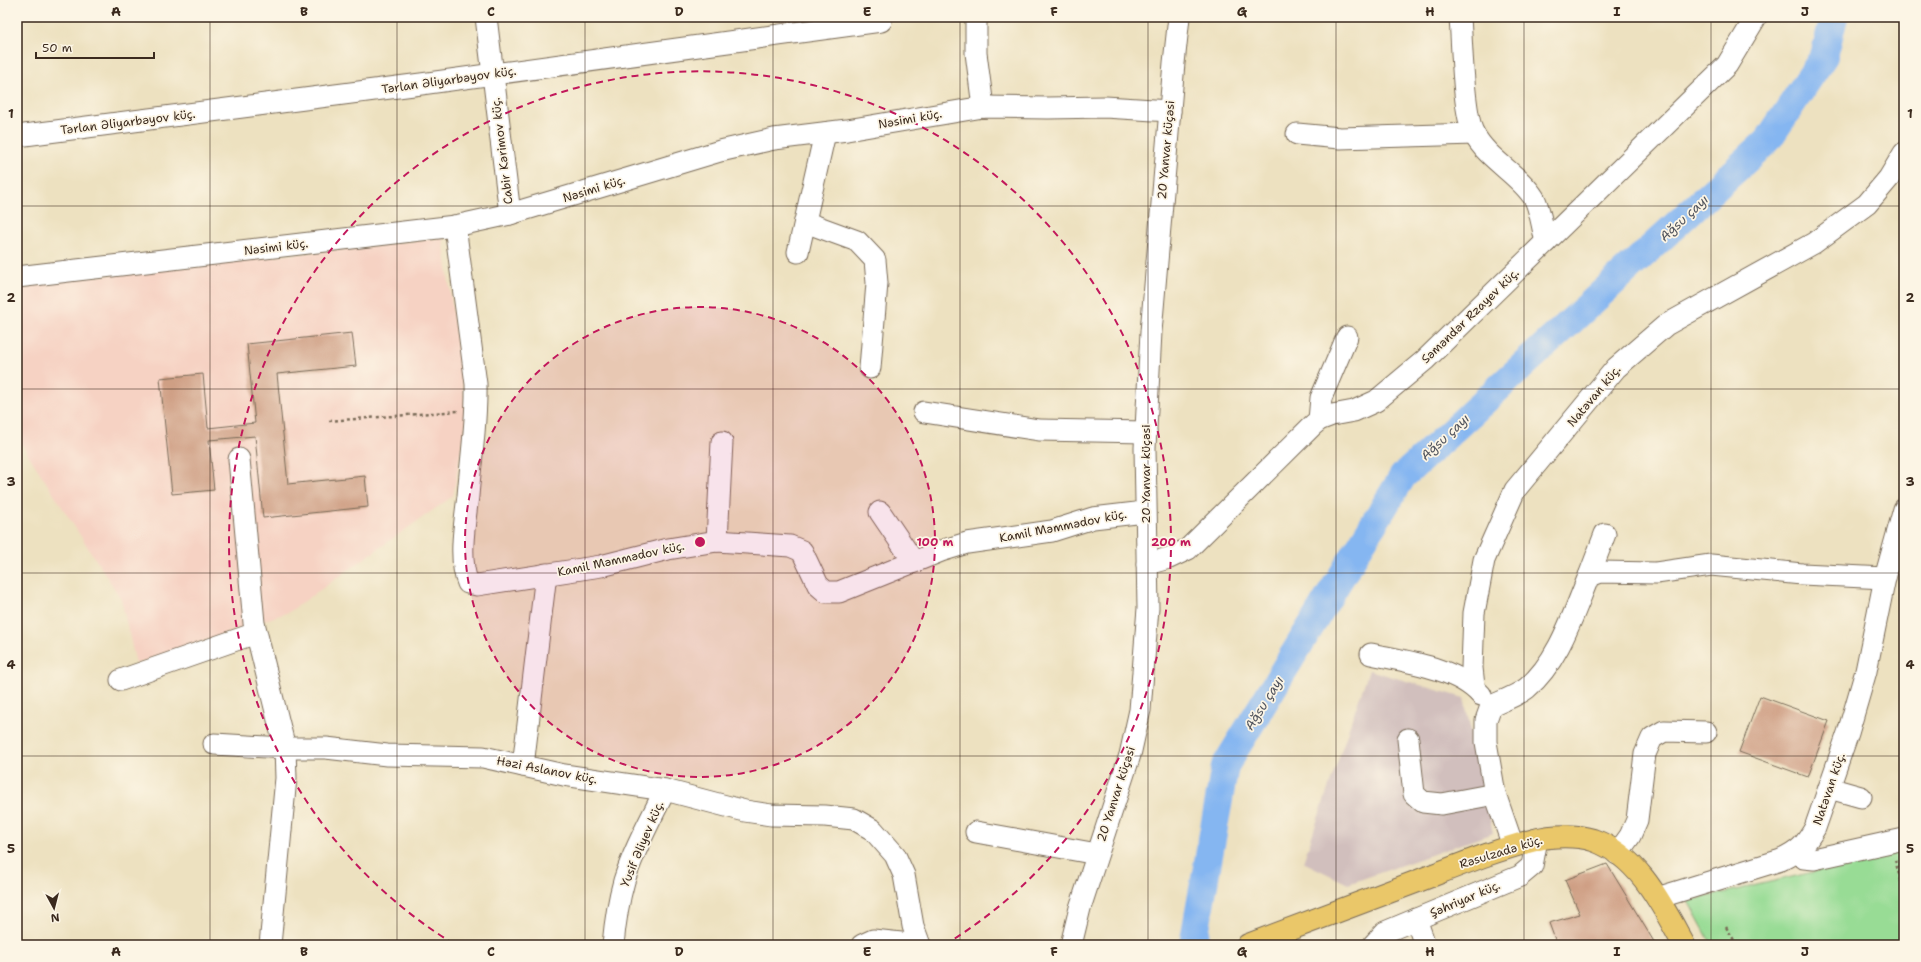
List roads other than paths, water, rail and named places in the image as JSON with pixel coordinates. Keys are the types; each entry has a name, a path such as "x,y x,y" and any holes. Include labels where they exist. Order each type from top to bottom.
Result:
{"main road":[{"name":"Rəsulzadə küç.","path":"1248,945 1486,855 1537,839 1565,837 1592,840 1611,849 1636,868 1657,898 1684,945"}],"street":[{"name":"Cabir Kərimov küç.","path":"486,17 510,214"},
{"path":"976,17 976,53 983,107"},
{"name":"20 Yanvar küçəsi","path":"1071,945 1080,908 1130,755 1140,710 1148,608 1145,512 1146,432 1151,332 1179,17"},
{"path":"1460,17 1468,113 1474,134 1488,153 1521,183 1535,199 1546,242"},
{"name":"Səməndər Rzayev küç.","path":"1147,564 1169,558 1188,549 1319,420 1354,410 1376,401 1425,360 1727,65 1756,17"},
{"name":"Tərlan Əliyarbəyov küç.","path":"17,136 493,74 881,21"},
{"name":"Nəsimi küç.","path":"17,278 455,226 510,214 720,151 774,139 825,133 983,107 1105,107 1170,111"},
{"path":"798,252 825,133"},
{"path":"1297,134 1340,138 1474,134"},
{"name":"Natəvan küç.","path":"1474,686 1472,668 1474,613 1484,560 1515,490 1616,368 1666,325 1814,243 1867,204 1889,178 1904,153"},
{"path":"805,222 857,241 875,260 878,283 870,368"},
{"name":"Kamil Məmmədov küç.","path":"455,226 476,384 477,410 464,529 463,573 468,583 477,584 601,566 668,549 717,541 790,546 802,551 818,585 826,592 839,592 942,551 967,543 1052,531 1093,518 1145,512"},
{"path":"1319,420 1321,398 1347,337"},
{"path":"924,412 1039,430 1146,432"},
{"path":"717,541 722,442"},
{"path":"239,459 254,623 285,748 286,778 270,945"},
{"name":"Natəvan küç.","path":"1657,898 1781,860 1798,852 1807,842 1815,828 1829,788 1866,672 1885,578 1904,509"},
{"path":"880,512 914,562"},
{"path":"1513,846 1495,794 1486,742 1486,720 1491,706 1526,689 1546,669 1559,645 1589,576 1605,534"},
{"path":"1589,576 1600,572 1656,573 1711,565 1802,574 1885,578"},
{"path":"523,766 546,574"},
{"path":"121,680 256,632"},
{"path":"1371,654 1436,668 1474,686 1491,706"},
{"path":"1617,854 1630,836 1637,820 1645,754 1652,738 1664,731 1706,732"},
{"path":"1408,739 1414,794 1423,802 1442,804 1495,794"},
{"name":"Həzi Aslanov küç.","path":"214,744 285,748 326,748 387,755 482,757 564,775 665,790 745,811 771,815 825,816 854,819 873,830 896,855 904,875 913,926 920,945"},
{"path":"1829,788 1861,797"},
{"name":"Yusif Əliyev küç.","path":"613,945 617,911 624,880 665,790"},
{"path":"976,832 1097,854"},
{"name":"Şəhriyar küç.","path":"1373,945 1385,932 1520,876 1532,866 1537,839"},
{"path":"1798,852 1804,858 1814,859 1898,846"},
{"path":"1416,920 1425,945"},
{"path":"862,945 873,940 920,945"}],"waterway":[{"name":"Ağsu çayı","path":"1193,945 1225,766 1403,476 1768,140 1824,56 1834,17"}]}
